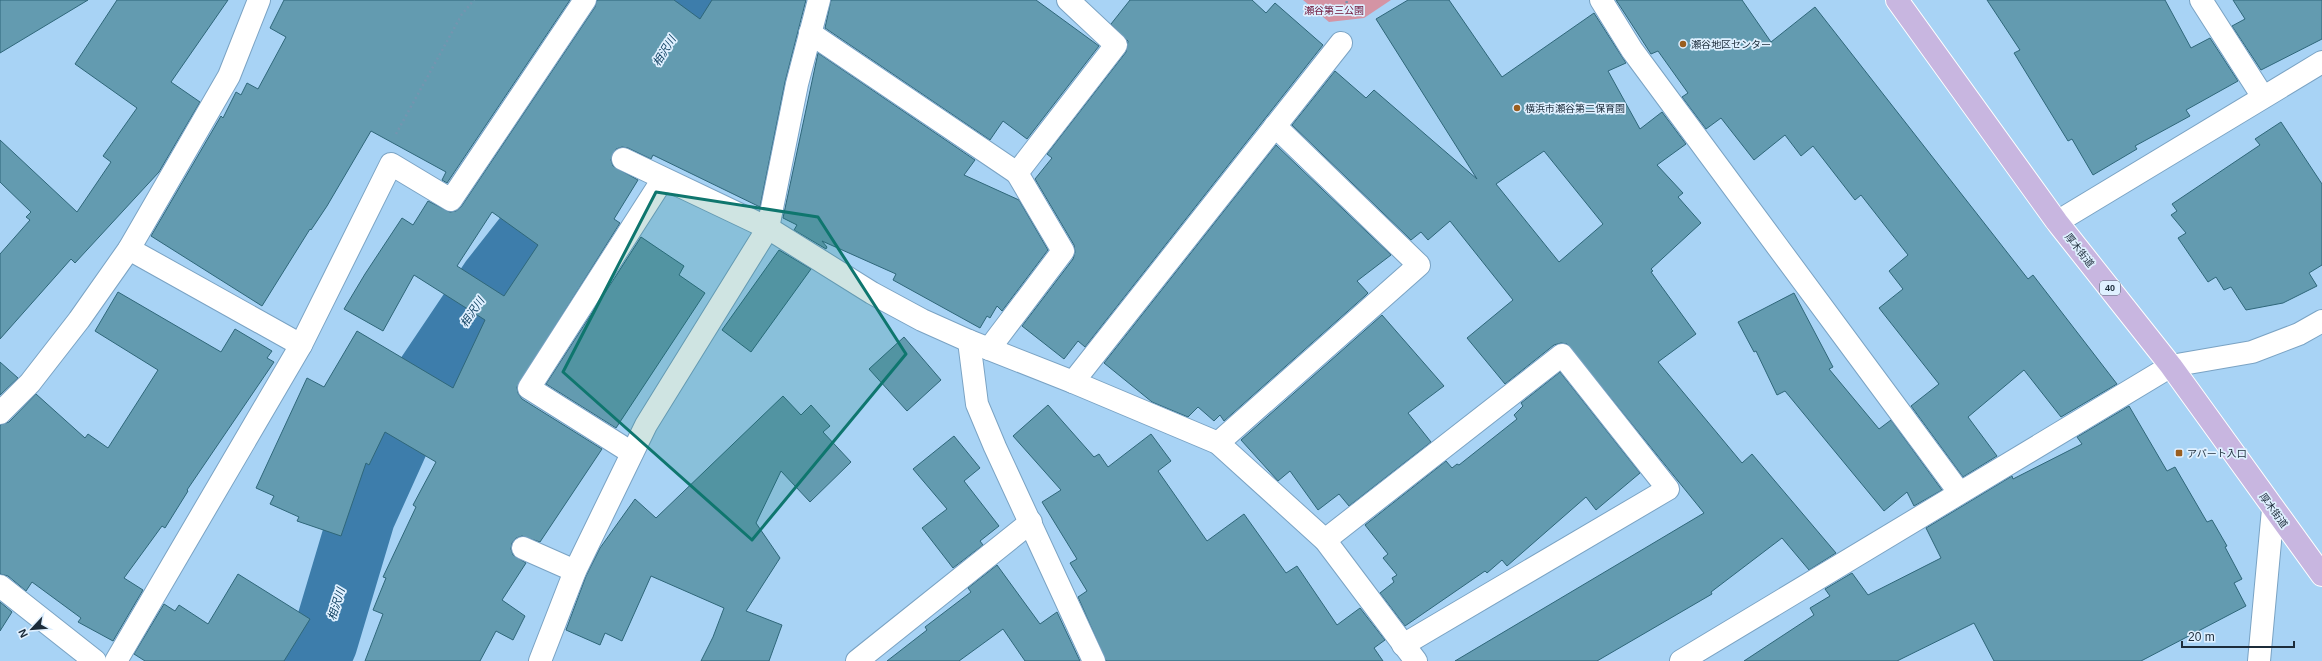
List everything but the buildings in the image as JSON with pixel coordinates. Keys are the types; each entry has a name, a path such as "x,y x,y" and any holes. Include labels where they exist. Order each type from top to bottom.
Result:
{"main road":[{"name":"厚木街道","path":"1897,0 2057,222 2171,366 2322,575"}],"street":[{"path":"116,661 301,345 391,164 451,200 586,0"},
{"path":"540,661 575,572 646,425 768,228 797,84 819,0"},
{"path":"1017,172 1116,45 1068,0"},
{"path":"1601,0 1632,50 1959,492"},
{"path":"2201,0 2263,97"},
{"path":"0,413 39,371 79,320 129,249 229,76 253,2"},
{"path":"810,33 1017,172 1063,251 989,349"},
{"path":"1073,382 1341,43"},
{"path":"2057,222 2322,62"},
{"path":"1218,443 1419,265 1275,126"},
{"path":"623,159 768,228 872,293 969,341 1073,382 1218,443 1325,540 1410,653 1668,488 1562,355 1325,540"},
{"path":"632,453 528,388 663,179"},
{"path":"129,249 301,345"},
{"path":"1681,661 1959,492 2171,366 2252,352 2299,334 2322,321"},
{"path":"969,341 977,404 995,447 1094,661"},
{"path":"2259,661 2273,509"},
{"path":"857,661 1031,522"},
{"path":"523,548 575,572"},
{"path":"0,586 95,661"}],"path":[{"path":"391,164 385,154 462,14 474,0"}],"highlighted area":[{"path":"656,192 818,217 906,354 752,540 563,372"}],"green space":[{"name":"瀬谷第三公園","path":"1303,0 1391,0 1364,18 1329,22"}],"waterway":[{"name":"相沢川","path":"640,89 696,0"},
{"name":"相沢川","path":"316,661 324,643 362,516 417,394 493,281 584,165"}],"place":[{"name":"瀬谷地区センター","path":"1683,44"},
{"name":"横浜市瀬谷第二保育園","path":"1517,108"},
{"name":"アパート入口","path":"2179,453"}]}
